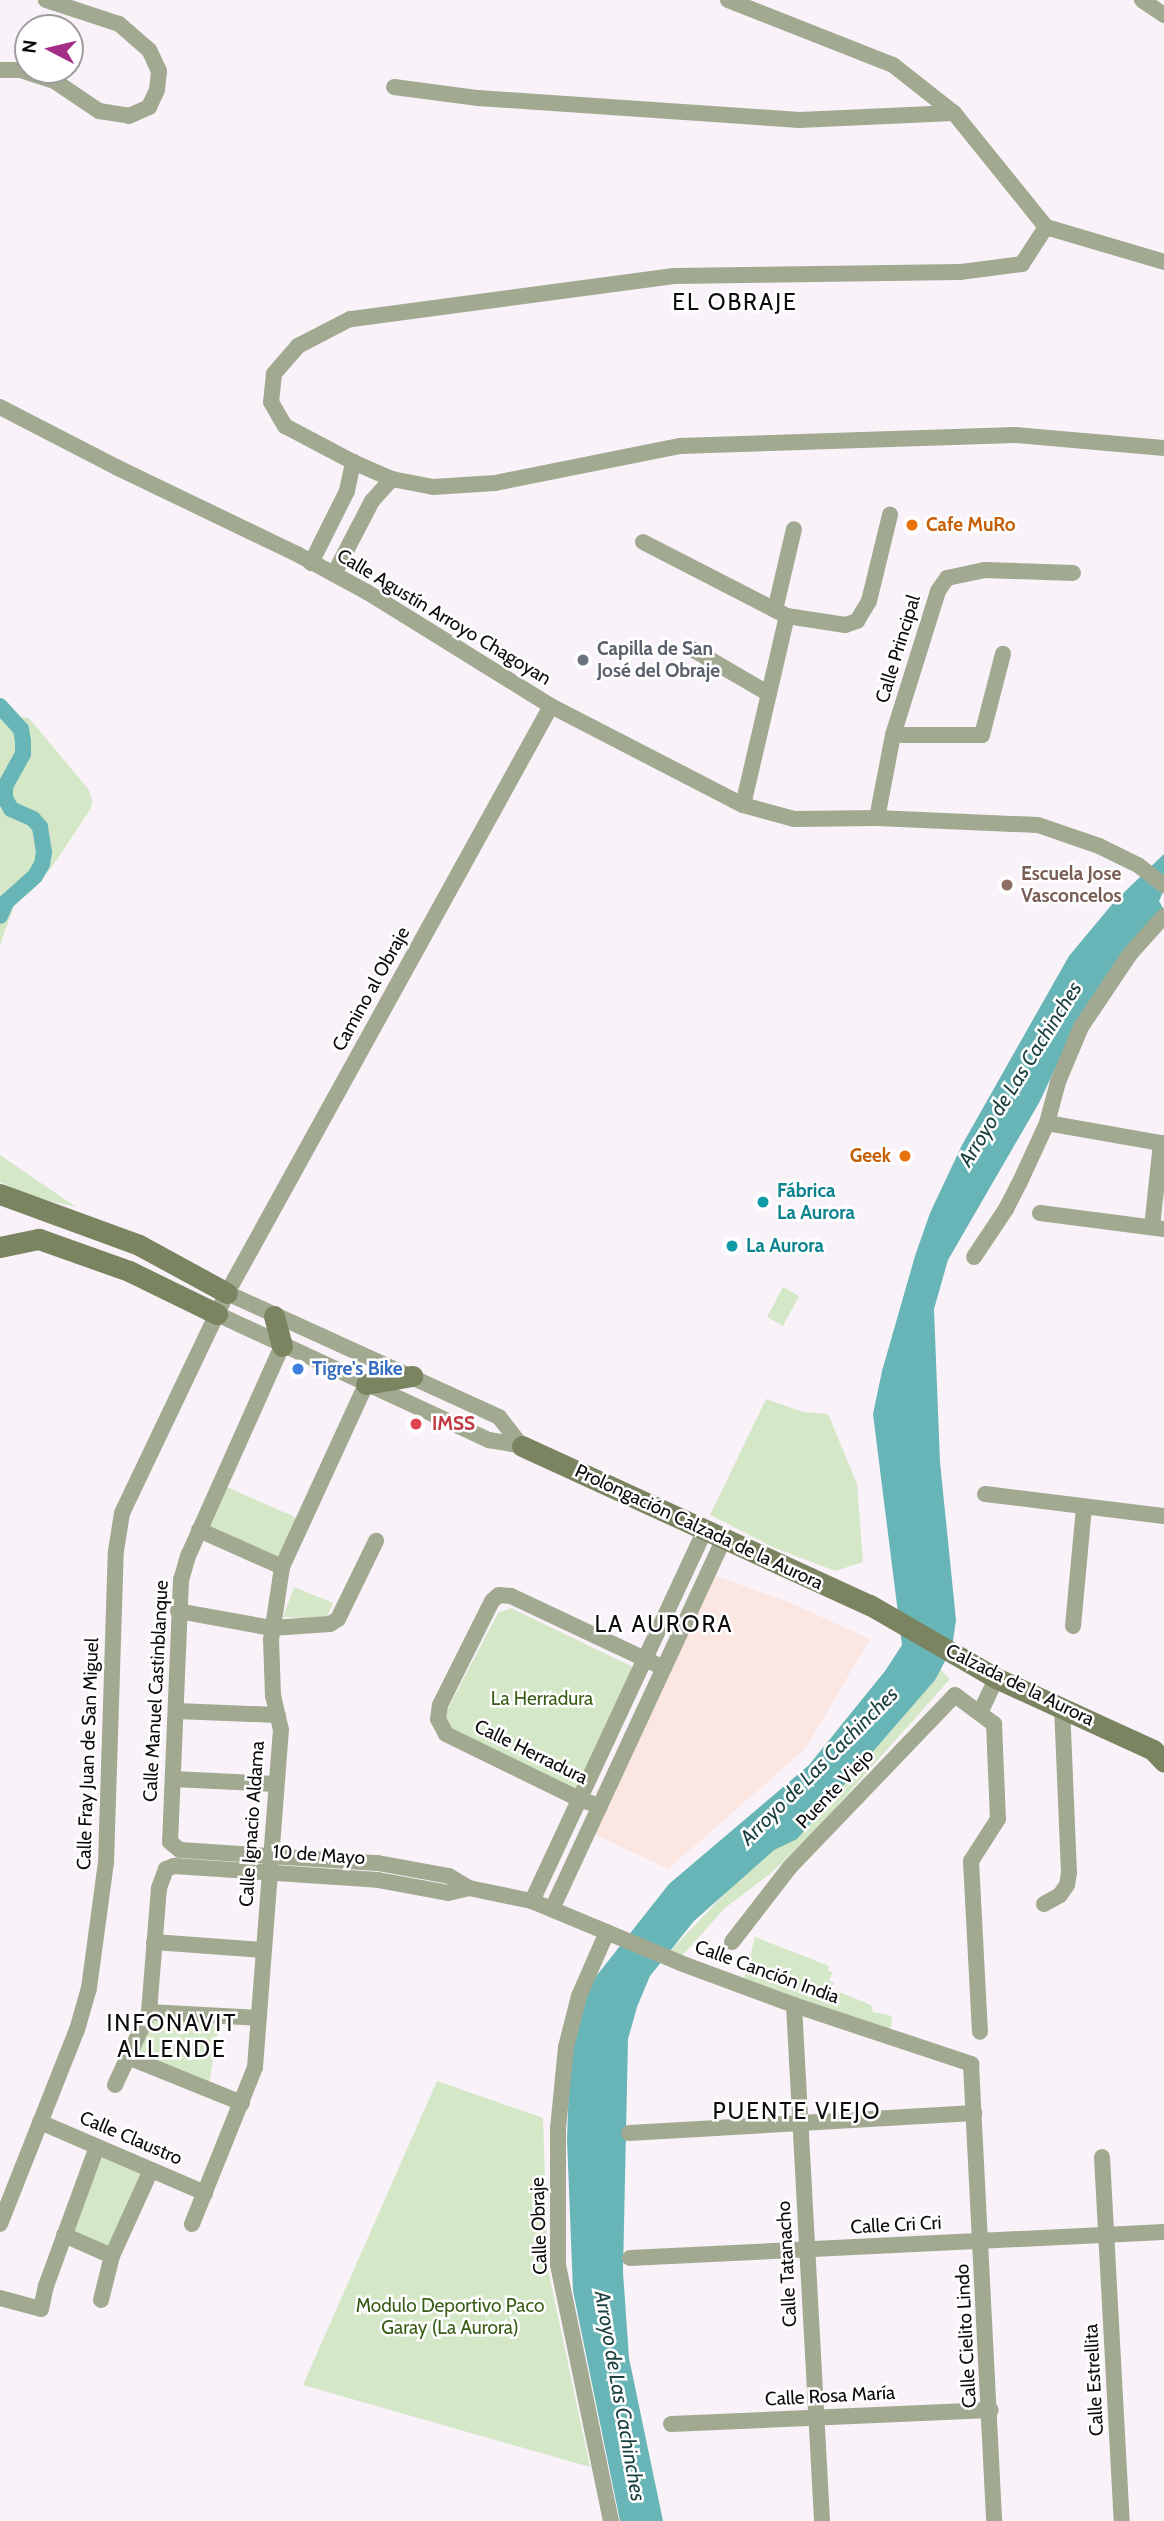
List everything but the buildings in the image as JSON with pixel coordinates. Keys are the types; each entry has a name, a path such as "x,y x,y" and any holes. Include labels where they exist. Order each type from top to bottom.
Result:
{"main road":[{"path":"0,1194 139,1245 228,1293"},
{"path":"0,1247 39,1239 130,1271 216,1314"},
{"path":"130,1271 145,1266 214,1295 228,1293"},
{"path":"274,1317 282,1346"},
{"path":"366,1384 412,1376"},
{"name":"Prolongación Calzada de la Aurora","path":"522,1446 876,1608"},
{"name":"Calzada de la Aurora","path":"876,1608 996,1678 1153,1750 1164,1762"}],"street":[{"path":"0,70 20,70 56,82 99,111 129,116 149,107 157,90 159,71 149,50 119,24 46,0"},
{"path":"728,0 893,65 954,113 1046,227 1164,262"},
{"path":"1142,0 1164,15"},
{"path":"394,87 478,98 799,120 954,113"},
{"path":"1046,227 1022,264 998,268 960,272 674,275 350,319 298,346 274,374 271,402 285,426 352,462 392,479 433,487 495,482 680,446 1015,435 1164,448"},
{"name":"Calle Agustín Arroyo Chagoyan","path":"0,407 334,574 551,706 743,805 794,819 877,818 1038,825 1099,846 1138,865 1164,885"},
{"path":"312,563 346,491 352,462"},
{"path":"334,574 372,501 392,479"},
{"path":"643,542 781,613 845,625 857,621 869,601 890,515"},
{"path":"743,805 769,694 794,529"},
{"name":"Calle Principal","path":"877,818 893,735 938,591 947,578 984,570 1073,573"},
{"path":"692,649 769,694"},
{"path":"893,735 982,734 1003,654"},
{"name":"Camino al Obraje","path":"228,1293 551,706"},
{"path":"974,1257 1006,1209 1047,1123 1058,1083 1081,1027 1130,954 1164,916"},
{"path":"1040,1213 1158,1228 1161,1143 1047,1123"},
{"name":"Calle Fray Juan de San Miguel","path":"2,2216 77,2030 89,1988 106,1863 117,1530 126,1503 228,1293"},
{"name":"Prolongación Calzada de la Aurora","path":"228,1293 274,1317 499,1416 522,1446"},
{"name":"Prolongación Calzada de la Aurora","path":"216,1314 489,1440 522,1446"},
{"name":"Calle Manuel Castinblanque","path":"174,1848 170,1834 181,1580 199,1530 282,1346"},
{"name":"Calle Ignacio Aldama","path":"192,2224 255,2067 281,1730 273,1696 272,1628 282,1567 366,1384"},
{"path":"985,1494 1164,1516"},
{"path":"1073,1626 1084,1508"},
{"path":"199,1530 282,1567"},
{"path":"531,1901 645,1659 715,1534"},
{"path":"552,1909 664,1668 715,1534"},
{"path":"178,1611 272,1628 330,1624 338,1619 376,1541"},
{"name":"Calle Herradura","path":"600,1806 579,1799 446,1734 438,1719 440,1704 492,1601 499,1595 511,1596 664,1668"},
{"path":"980,2032 971,1861 998,1819 994,1724 980,1713 996,1678"},
{"name":"Puente Viejo","path":"732,1942 790,1867 955,1695 980,1713"},
{"path":"1044,1904 1060,1895 1067,1885 1069,1873 1062,1708"},
{"path":"177,1711 278,1715"},
{"path":"173,1779 276,1784"},
{"name":"10 de Mayo","path":"174,1848 394,1866 449,1876 469,1888 531,1901 552,1909"},
{"name":"10 de Mayo","path":"154,1942 159,1888 166,1869 174,1866 391,1883 448,1893 469,1888"},
{"path":"391,1883 394,1866"},
{"name":"Calle Canción India","path":"552,1909 683,1964 794,2005 971,2064"},
{"name":"Calle Obraje","path":"607,1932 579,1996 566,2047 558,2128 558,2265 611,2521"},
{"path":"115,2085 149,2012 154,1942 264,1950"},
{"name":"Calle Tatanacho","path":"794,2005 821,2521"},
{"path":"149,2012 259,2018"},
{"path":"128,2057 242,2103"},
{"name":"Calle Cielito Lindo","path":"971,2064 995,2521"},
{"path":"629,2133 974,2113"},
{"name":"Calle Claustro","path":"40,2122 205,2193"},
{"path":"0,2298 41,2309 64,2235 97,2147"},
{"name":"Calle Estrellita","path":"1102,2157 1122,2521"},
{"path":"101,2300 112,2256 151,2170"},
{"name":"Calle Cri Cri","path":"630,2258 1164,2232"},
{"path":"64,2235 112,2256"},
{"name":"Calle Rosa María","path":"671,2424 991,2410"}],"shaded area":[{"path":"714,1575 791,1603 870,1639 805,1749 668,1869 594,1834"}],"green space":[{"path":"0,698 21,717 29,718 89,790 92,800 91,808 56,861 38,885 14,906 0,945"},
{"path":"0,1155 76,1207 29,1196 0,1182"},
{"path":"783,1287 799,1296 783,1326 767,1317"},
{"path":"766,1399 803,1412 828,1414 857,1484 863,1562 835,1571 775,1548 710,1515"},
{"path":"220,1484 297,1518 282,1567 199,1530"},
{"path":"294,1587 333,1603 326,1619 283,1617"},
{"name":"La Herradura","path":"511,1608 637,1669 576,1792 450,1727 445,1714 498,1613"},
{"path":"940,1669 950,1679 813,1833 770,1874 725,1908 681,1957 670,1951"},
{"path":"755,1937 829,1966 828,1971 833,1972 829,1980 834,1983 832,1989 871,2005 873,2012 892,2016 891,2027 885,2033 743,1983"},
{"path":"151,2018 219,2025 209,2084 130,2054"},
{"name":"Modulo Deportivo Paco Garay (La Aurora)","path":"437,2081 543,2118 548,2269 590,2467 303,2385"},
{"path":"99,2152 142,2171 107,2254 65,2232"}],"water":[{"name":"Arroyo de Las Cachinches","path":"1164,854 1164,890 1159,901 1164,910 1067,1043 1040,1101 948,1260 934,1309 940,1462 956,1620 952,1648 935,1680 797,1839 774,1850 694,1921 650,1976 637,2007 628,2039 623,2272 629,2358 663,2521 620,2521 573,2291 567,2140 570,2053 590,1984 669,1884 809,1765 885,1671 902,1645 873,1414 882,1371 915,1256 930,1213 962,1145 1069,956 1114,902"}],"waterway":[{"path":"0,706 21,729 23,742 23,754 5,787 5,798 11,809 33,819 40,827 44,852 42,864 35,876 6,902 0,916"}],"place":[{"name":"Cafe MuRo","path":"912,525"},
{"name":"Capilla de San José del Obraje","path":"583,660"},
{"name":"Escuela Jose Vasconcelos","path":"1007,885"},
{"name":"Geek","path":"905,1156"},
{"name":"Fábrica La Aurora","path":"763,1202"},
{"name":"La Aurora","path":"732,1246"},
{"name":"Tigre's Bike","path":"298,1369"},
{"name":"IMSS","path":"416,1424"}],"district":[{"name":"EL OBRAJE","path":"735,302"},
{"name":"LA AURORA","path":"664,1624"},
{"name":"INFONAVIT ALLENDE","path":"172,2036"},
{"name":"PUENTE VIEJO","path":"797,2111"}]}
